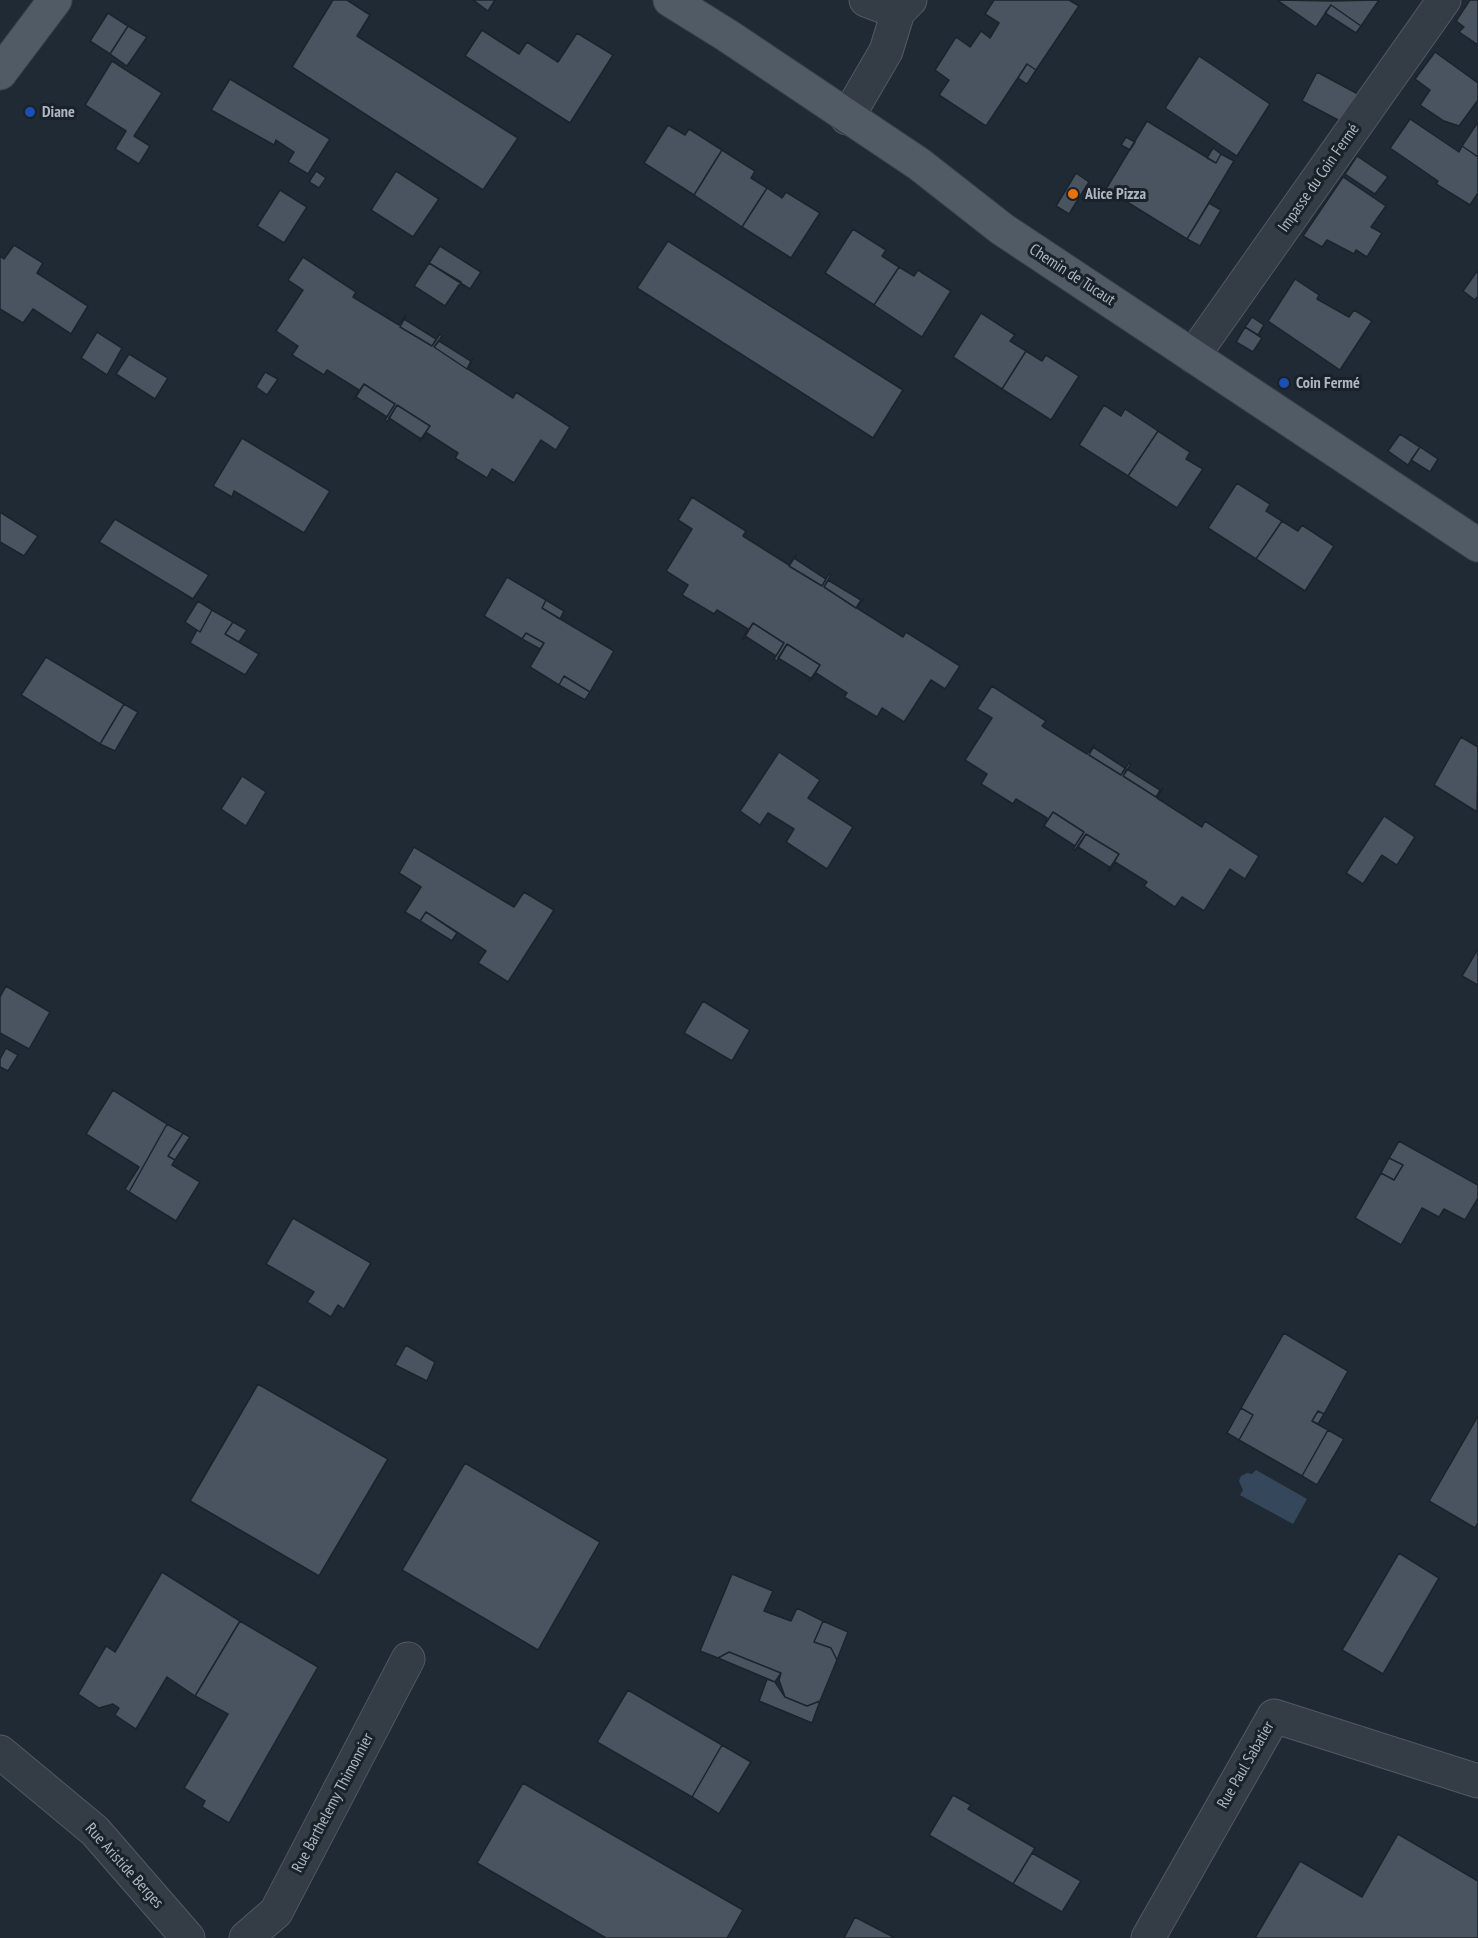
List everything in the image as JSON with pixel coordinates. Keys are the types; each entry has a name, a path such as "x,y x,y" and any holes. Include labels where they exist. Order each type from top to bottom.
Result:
{"main road":[{"path":"0,73 55,0"},
{"name":"Chemin de Tucaut","path":"670,0 728,36 847,118 919,164 1002,230 1478,545"}],"street":[{"path":"847,118 886,51 904,6 866,0"},
{"name":"Impasse du Coin Fermé","path":"1193,356 1444,0"},
{"name":"Rue Barthelemy Thimonnier","path":"246,1938 276,1912 408,1659"},
{"name":"Rue Paul Sabatier","path":"1148,1938 1274,1716 1478,1781"},
{"name":"Rue Aristide Berges","path":"0,1752 95,1831 188,1938"}],"water":[{"path":"1256,1470 1307,1499 1293,1524 1240,1495 1243,1490 1239,1481 1241,1476 1247,1473 1252,1474"}],"building":[{"path":"333,0 347,0 370,15 357,36 518,138 483,190 292,67"},
{"path":"473,0 495,0 488,11"},
{"path":"994,0 1069,0 1079,6 1036,70 1027,64 986,126 939,95 949,80 935,70 956,37 970,47 981,31 990,38 999,23 985,14"},
{"path":"1277,0 1379,0 1361,26 1331,5 1316,27"},
{"path":"1470,0 1478,0 1478,45 1459,32 1464,27 1456,21"},
{"path":"1331,5 1361,26 1356,33 1325,13"},
{"path":"108,13 128,26 110,54 90,41"},
{"path":"128,26 147,37 127,66 110,54"},
{"path":"482,30 519,54 527,42 558,62 577,33 613,55 570,123 465,56"},
{"path":"1435,52 1478,83 1478,100 1459,126 1444,121 1420,105 1430,90 1415,79"},
{"path":"1199,56 1270,104 1237,156 1165,108"},
{"path":"112,61 162,93 134,136 150,146 139,164 115,149 126,131 85,105"},
{"path":"1027,64 1036,70 1027,84 1018,78"},
{"path":"1317,72 1358,94 1340,121 1302,101"},
{"path":"230,79 330,139 308,174 288,162 294,152 276,140 274,145 211,110"},
{"path":"1410,119 1459,152 1462,146 1478,157 1478,193 1470,205 1436,184 1438,181 1390,148"},
{"path":"1147,121 1216,163 1221,154 1234,161 1187,239 1106,189"},
{"path":"1478,122 1478,157 1462,146"},
{"path":"668,125 685,135 689,129 722,150 694,195 644,163"},
{"path":"1126,137 1135,142 1130,150 1121,145"},
{"path":"1213,148 1221,154 1216,163 1207,158"},
{"path":"722,150 755,171 751,178 767,188 742,227 694,195"},
{"path":"1357,156 1388,177 1375,194 1345,174"},
{"path":"316,171 326,178 319,188 309,182"},
{"path":"396,171 439,199 413,237 371,210"},
{"name":"Alice Pizza","path":"1076,173 1089,182 1069,214 1056,206"},
{"path":"1343,177 1386,206 1371,227 1382,233 1367,257 1356,250 1354,254 1327,240 1322,247 1303,236"},
{"path":"767,188 782,198 786,192 820,213 791,258 742,227"},
{"path":"280,190 307,207 284,243 257,226"},
{"path":"1209,203 1221,210 1200,246 1187,239"},
{"path":"853,229 886,250 882,256 899,267 874,305 825,273"},
{"path":"668,241 903,390 873,438 637,288"},
{"path":"14,245 43,263 37,273 88,306 71,334 33,309 23,323 0,309 0,256 4,259"},
{"path":"440,246 481,272 470,289 429,263"},
{"path":"303,257 356,292 353,297 399,325 405,315 400,327 432,346 440,334 442,336 434,347 467,369 473,358 468,369 513,398 516,392 570,427 556,450 541,440 514,483 492,469 487,478 455,458 458,453 427,433 419,442 430,426 397,405 387,422 385,420 395,404 364,384 353,400 359,390 327,370 324,375 292,355 298,346 276,331 303,290 288,280"},
{"path":"429,263 461,282 445,306 414,286"},
{"path":"899,267 914,276 918,270 951,291 922,337 874,305"},
{"path":"1478,270 1478,296 1475,300 1463,291"},
{"path":"1295,279 1319,295 1317,299 1349,317 1354,310 1372,321 1340,370 1268,321"},
{"path":"981,313 1015,335 1010,341 1026,351 1002,389 953,357"},
{"path":"1252,317 1264,325 1258,335 1245,327"},
{"path":"404,319 436,339 432,346 400,327"},
{"path":"1245,327 1262,338 1253,352 1236,342"},
{"path":"97,332 122,348 107,375 81,358"},
{"path":"439,341 471,361 467,369 434,347"},
{"path":"1026,351 1042,361 1046,355 1079,376 1051,420 1002,389"},
{"path":"129,354 168,378 155,399 116,374"},
{"path":"265,372 278,379 267,395 256,387"},
{"path":"364,384 395,404 387,417 356,397"},
{"path":"397,405 430,426 421,439 389,418"},
{"path":"1104,405 1121,416 1125,409 1158,431 1128,476 1079,445"},
{"path":"1158,431 1190,452 1186,459 1203,469 1177,508 1128,476"},
{"path":"1400,434 1420,447 1408,465 1388,451"},
{"path":"242,438 330,491 304,533 234,491 232,497 213,486"},
{"path":"1420,447 1438,459 1430,472 1411,460"},
{"path":"1237,483 1270,504 1266,511 1282,521 1256,559 1208,528"},
{"path":"692,497 746,531 743,536 789,565 796,555 789,566 822,586 829,574 831,575 824,587 856,608 864,598 857,608 903,637 906,632 960,666 945,689 931,680 904,722 882,708 877,717 844,697 847,693 816,673 809,682 820,665 787,644 777,661 774,659 784,643 753,623 743,640 748,629 717,610 714,614 682,595 688,585 666,571 692,529 678,520"},
{"path":"0,512 38,536 24,556 0,542"},
{"path":"115,519 209,575 193,599 99,542"},
{"path":"1282,521 1298,531 1302,525 1334,546 1305,591 1256,559"},
{"path":"794,558 826,579 822,586 789,566"},
{"path":"507,577 546,600 542,608 614,651 590,692 564,676 559,685 530,667 544,643 526,633 522,639 484,616"},
{"path":"828,580 861,600 856,608 824,587"},
{"path":"546,600 564,611 560,619 542,608"},
{"path":"198,601 212,610 200,632 185,622"},
{"path":"212,610 233,622 225,634 259,654 245,675 190,643 197,630 200,632"},
{"path":"233,622 247,630 239,642 225,634"},
{"path":"753,623 784,643 776,656 745,636"},
{"path":"526,633 544,643 540,649 522,639"},
{"path":"787,644 820,665 812,679 778,658"},
{"path":"46,657 124,704 100,744 21,695"},
{"path":"564,676 590,692 585,700 559,685"},
{"path":"992,686 1046,721 1042,726 1087,754 1095,744 1089,755 1121,775 1129,763 1131,764 1123,776 1156,797 1163,788 1157,798 1202,827 1205,821 1259,856 1245,879 1230,869 1204,911 1182,897 1175,907 1144,886 1147,882 1115,862 1109,872 1119,854 1086,834 1075,850 1073,849 1084,832 1053,812 1042,829 1047,818 1016,799 1013,804 981,784 987,774 965,760 992,718 977,709"},
{"path":"124,704 138,712 115,751 100,744"},
{"path":"1461,737 1478,747 1477,812 1434,785"},
{"path":"1093,747 1125,768 1121,775 1089,755"},
{"path":"779,752 820,780 808,798 853,827 827,869 786,842 794,829 768,813 760,825 740,811"},
{"path":"1127,769 1160,790 1156,797 1123,776"},
{"path":"242,776 266,792 246,826 221,809"},
{"path":"1053,812 1084,832 1075,846 1044,826"},
{"path":"1384,816 1415,837 1397,865 1382,855 1363,884 1346,873"},
{"path":"1086,834 1119,854 1111,868 1078,847"},
{"path":"414,847 514,907 524,892 554,910 508,982 478,963 486,951 426,912 420,921 405,912 421,887 399,873"},
{"path":"426,912 457,933 452,941 420,921"},
{"path":"1478,949 1478,985 1462,976"},
{"path":"6,986 50,1012 29,1049 0,1033 0,997"},
{"path":"703,1001 750,1030 732,1061 684,1033"},
{"path":"6,1048 18,1055 8,1071 0,1067 0,1059"},
{"path":"113,1090 167,1124 129,1192 125,1189 139,1167 86,1134"},
{"path":"167,1124 183,1133 168,1156 175,1160 172,1165 200,1182 176,1221 129,1192"},
{"path":"183,1133 190,1137 175,1160 168,1156"},
{"path":"1399,1141 1478,1185 1478,1198 1465,1220 1444,1209 1439,1217 1422,1208 1401,1245 1355,1218 1381,1173 1394,1180 1403,1165 1389,1158"},
{"path":"1389,1158 1403,1165 1394,1180 1381,1173"},
{"path":"293,1218 371,1263 344,1309 338,1305 331,1317 307,1302 314,1292 266,1264"},
{"path":"1284,1333 1348,1371 1324,1414 1318,1411 1312,1421 1328,1430 1302,1476 1239,1440 1253,1415 1241,1408"},
{"path":"406,1345 435,1362 427,1381 395,1365"},
{"path":"258,1384 388,1459 319,1576 190,1501"},
{"path":"1241,1408 1253,1415 1239,1440 1227,1433"},
{"path":"1318,1411 1324,1414 1318,1424 1312,1421"},
{"path":"1478,1416 1478,1523 1475,1528 1429,1501"},
{"path":"1328,1430 1344,1439 1317,1485 1302,1476"},
{"path":"465,1463 600,1542 538,1650 402,1570"},
{"path":"1399,1553 1439,1578 1383,1674 1342,1650"},
{"path":"162,1572 240,1621 195,1696 167,1677 136,1729 115,1715 119,1708 113,1704 99,1708 78,1694 106,1646 115,1652"},
{"path":"732,1574 773,1591 764,1611 791,1621 797,1608 823,1621 814,1642 831,1648 837,1660 820,1701 807,1706 785,1697 779,1680 781,1673 729,1652 718,1658 700,1651"},
{"path":"240,1621 318,1667 229,1823 202,1807 205,1801 184,1788 228,1714 195,1696"},
{"path":"823,1621 848,1632 837,1660 831,1648 814,1642"},
{"path":"729,1652 781,1673 775,1682 718,1658"},
{"path":"767,1679 775,1682 785,1697 807,1706 820,1701 812,1723 759,1701"},
{"path":"628,1690 722,1745 692,1797 597,1742"},
{"path":"722,1745 751,1762 719,1814 692,1797"},
{"path":"523,1783 743,1910 727,1938 606,1938 477,1863"},
{"path":"953,1795 971,1805 968,1809 1035,1848 1013,1884 929,1835"},
{"path":"1398,1834 1478,1881 1478,1938 1255,1938 1300,1861 1362,1897"},
{"path":"1032,1853 1081,1881 1062,1912 1013,1884"},
{"path":"855,1917 895,1938 844,1938"}],"place":[{"name":"Diane","path":"30,112"},
{"name":"Alice Pizza","path":"1073,194"},
{"name":"Coin Fermé","path":"1284,383"}]}
